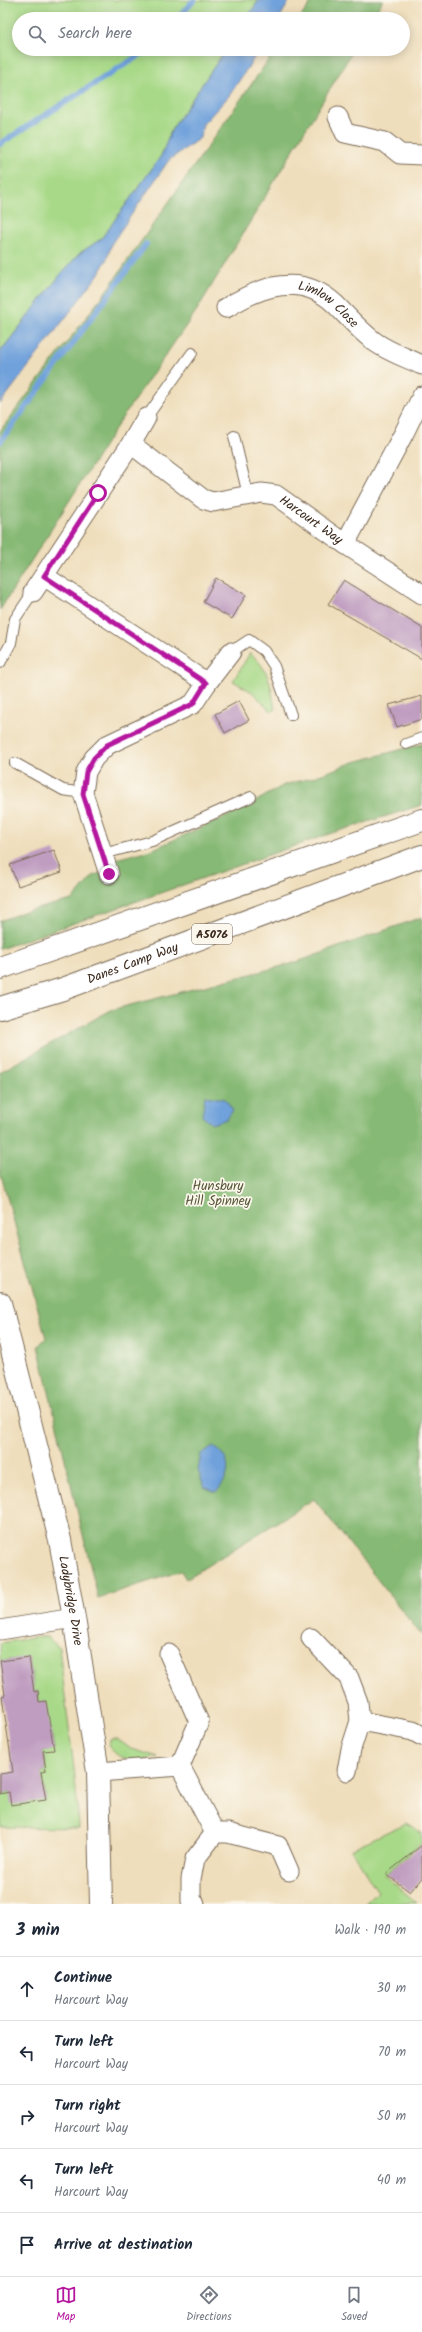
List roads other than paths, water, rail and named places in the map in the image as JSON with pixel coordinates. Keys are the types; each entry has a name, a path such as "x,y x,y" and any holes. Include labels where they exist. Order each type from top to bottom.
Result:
{"main road":[{"path":"0,968 422,820"},
{"name":"Danes Camp Way","path":"0,1008 63,989 422,856"},
{"name":"Ladybridge Drive","path":"0,1302 5,1341 60,1540 74,1618 98,1772 101,1904"}],"street":[{"path":"338,117 345,133 385,142 400,154 422,155"},
{"name":"Limlow Close","path":"226,308 247,294 272,287 300,285 316,290 334,304 353,325 376,344 422,365"},
{"name":"Harcourt Way","path":"131,444 203,499 213,502 261,493 276,495 345,544 422,396"},
{"path":"33,592 131,444 146,418"},
{"path":"345,544 422,594"},
{"path":"44,576 206,683"},
{"path":"109,874 83,794 86,772 94,758 107,745 193,704 206,683 231,652"},
{"path":"0,1630 74,1618"},
{"path":"311,1638 350,1678 358,1702 360,1721 346,1771"},
{"path":"169,1654 199,1722 180,1766"},
{"path":"360,1721 413,1731 422,1736"},
{"path":"98,1772 180,1766"},
{"path":"180,1766 215,1834"},
{"path":"196,1904 191,1901 191,1879 195,1859 215,1834 228,1833 278,1846 289,1871"}],"lane":[{"path":"146,418 192,353"},
{"path":"234,436 248,495"},
{"path":"0,663 11,643 15,619 33,592"},
{"path":"231,652 249,640 264,651 274,666 291,715"},
{"path":"406,744 422,738"},
{"path":"15,763 63,790 83,794"},
{"path":"103,854 152,840 251,797"}],"water":[{"path":"259,0 290,0 283,12 251,12"},
{"path":"221,56 255,56 229,96 203,124 200,138 169,160 112,243 107,259 98,275 0,404 0,352 61,274 80,253 101,239 161,156 172,129"},
{"path":"205,1096 225,1099 233,1110 227,1119 212,1124 202,1116"},
{"path":"213,1446 224,1457 228,1468 225,1480 216,1492 204,1487 198,1470 201,1454"}],"waterway":[{"path":"183,12 194,0"},
{"path":"0,144 138,56"},
{"path":"0,442 146,244"}],"park label":[{"name":"Hunsbury Hill Spinney","path":"218,1194"}]}
